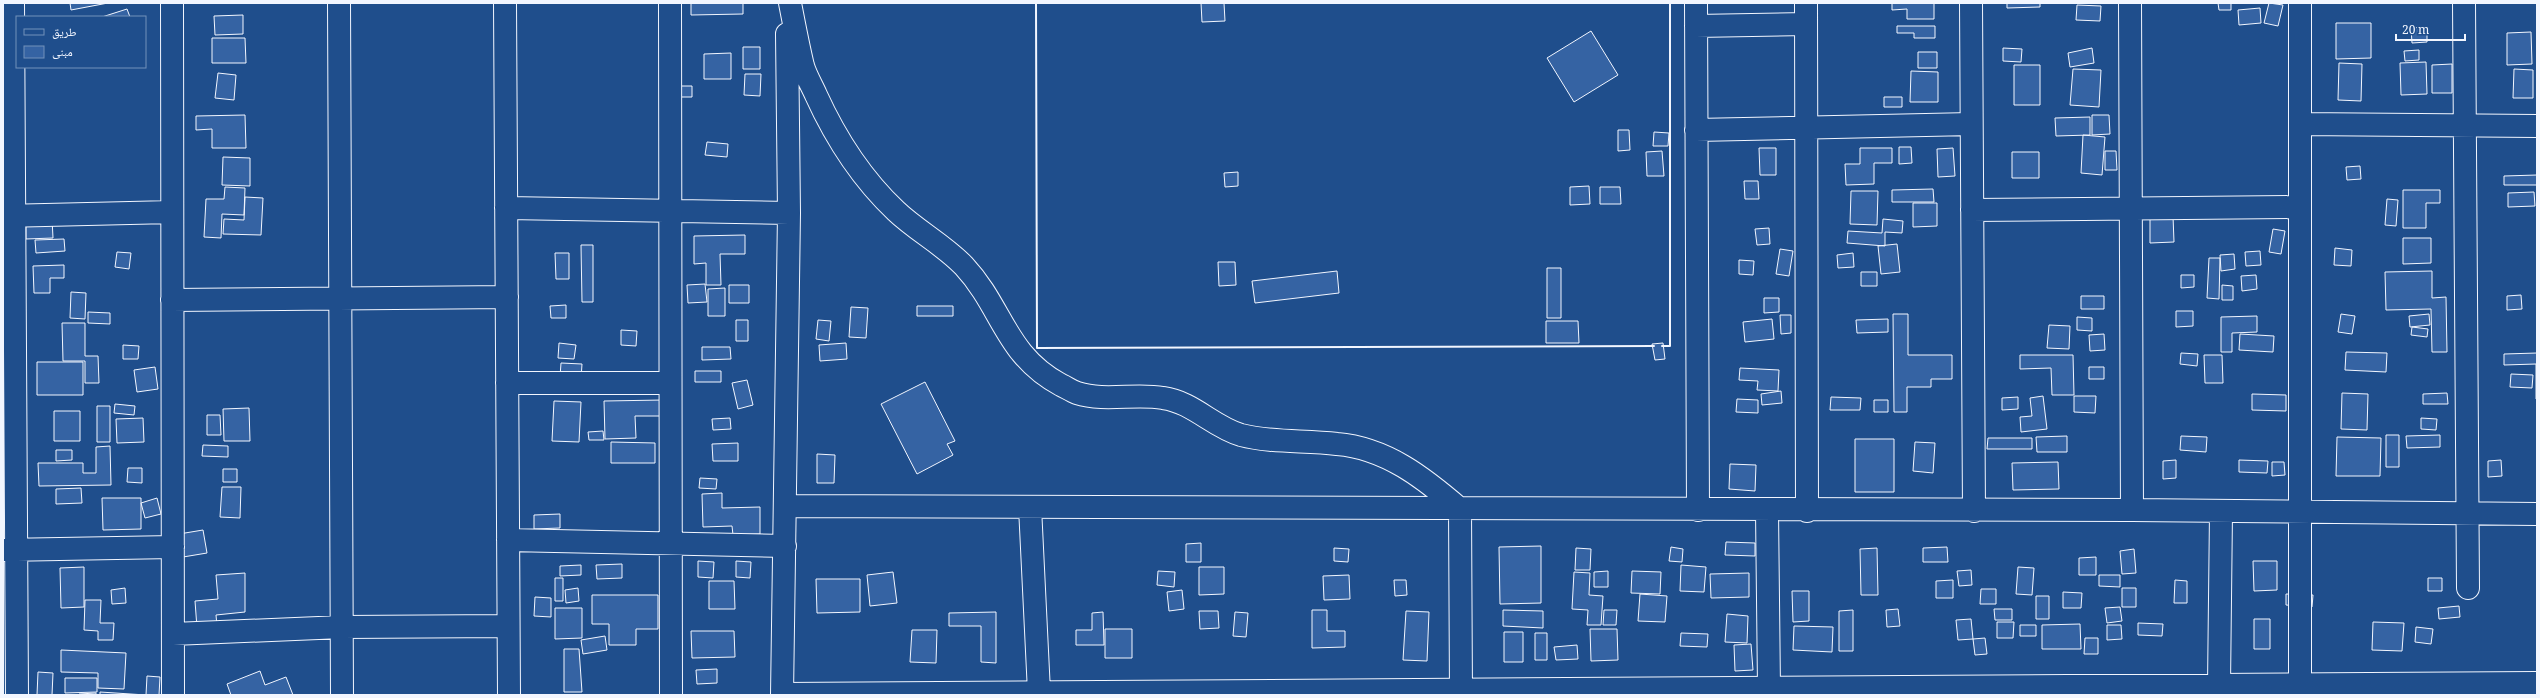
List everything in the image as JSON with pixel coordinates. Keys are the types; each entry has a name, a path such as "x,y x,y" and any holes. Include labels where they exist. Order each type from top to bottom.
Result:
{"street":[{"path":"13,3 8,216 9,550 17,695"},
{"path":"172,3 173,695"},
{"path":"339,3 342,695"},
{"path":"505,3 509,695"},
{"path":"670,3 669,211 671,695"},
{"path":"787,3 789,213 785,506 786,546 782,694 958,694 1038,692 1644,692 1769,688 1807,691 2137,690 2220,685 2300,690 2468,690 2537,683"},
{"path":"790,3 804,68 828,121 848,157 896,212 964,266 989,299 1009,336 1022,354 1045,376 1076,393 1106,398 1162,398 1181,402 1218,426 1241,435 1286,441 1340,444 1383,455 1422,477 1460,509 1461,692"},
{"path":"1696,3 1698,510"},
{"path":"1971,3 1974,511"},
{"path":"2130,3 2132,510"},
{"path":"2300,3 2302,513 2300,690"},
{"path":"2464,3 2468,588"},
{"path":"1696,26 1806,14 1807,511"},
{"path":"1696,130 1971,124"},
{"path":"2300,124 2537,126"},
{"path":"1972,210 2300,207"},
{"path":"506,208 789,213"},
{"path":"8,216 172,212"},
{"path":"172,300 506,297"},
{"path":"507,383 670,383"},
{"path":"785,506 1767,511 2132,510 2302,513 2537,514"},
{"path":"1030,507 1038,692"},
{"path":"1767,511 1769,688"},
{"path":"2220,685 2221,512"},
{"path":"508,540 786,546"},
{"path":"9,550 173,547"},
{"path":"173,634 342,627 508,626"}],"building":[{"path":"70,3 108,3 71,10"},
{"path":"691,3 743,3 743,14 691,15"},
{"path":"1201,3 1224,3 1225,21 1202,22"},
{"path":"1892,3 1934,3 1934,19 1907,19 1907,9 1892,10"},
{"path":"2007,3 2040,3 2040,7 2007,8"},
{"path":"2218,3 2231,3 2231,10 2219,10"},
{"path":"2269,3 2283,5 2278,26 2264,23"},
{"path":"2077,5 2101,6 2100,21 2076,20"},
{"path":"2260,8 2261,23 2239,25 2238,10"},
{"path":"127,9 130,16 105,16"},
{"path":"243,15 243,34 215,35 214,16"},
{"path":"2336,23 2371,23 2371,58 2336,59"},
{"path":"1897,26 1935,26 1935,38 1914,38 1914,33 1897,33"},
{"path":"2427,27 2427,42 2412,43 2411,28"},
{"path":"1591,31 1618,75 1574,102 1547,58"},
{"path":"2531,32 2532,64 2507,65 2507,33"},
{"path":"212,38 245,38 246,63 212,63"},
{"path":"743,47 760,47 760,69 743,69"},
{"path":"2003,48 2022,49 2021,62 2003,61"},
{"path":"2092,48 2094,63 2070,67 2068,53"},
{"path":"2419,50 2419,60 2405,61 2404,51"},
{"path":"1918,52 1937,52 1937,68 1918,68"},
{"path":"731,53 731,79 704,79 704,54"},
{"path":"2426,62 2427,94 2401,95 2400,63"},
{"path":"2339,63 2362,64 2361,101 2338,100"},
{"path":"2452,64 2452,93 2432,93 2432,65"},
{"path":"2014,65 2040,65 2040,105 2014,105"},
{"path":"2073,69 2101,70 2099,107 2070,105"},
{"path":"2514,69 2533,70 2533,98 2513,98"},
{"path":"1911,71 1938,72 1938,102 1910,102"},
{"path":"218,73 236,75 234,100 215,98"},
{"path":"745,74 761,74 760,96 744,95"},
{"path":"678,86 692,86 692,97 678,97"},
{"path":"1884,97 1902,97 1902,107 1884,107"},
{"path":"245,115 246,148 212,148 212,129 196,130 196,116"},
{"path":"2092,115 2109,115 2110,134 2092,135"},
{"path":"2090,117 2090,135 2056,136 2055,118"},
{"path":"1618,130 1629,130 1630,150 1618,151"},
{"path":"1654,132 1669,133 1668,146 1653,146"},
{"path":"2083,135 2105,137 2102,175 2081,173"},
{"path":"707,142 728,144 727,157 705,155"},
{"path":"1899,147 1911,147 1912,163 1899,164"},
{"path":"1759,148 1776,148 1776,175 1760,175"},
{"path":"1860,148 1892,148 1892,163 1874,163 1874,184 1846,185 1845,164 1860,164"},
{"path":"1953,148 1955,176 1938,177 1937,149"},
{"path":"1662,151 1664,176 1647,176 1646,152"},
{"path":"2105,151 2116,151 2117,170 2105,170"},
{"path":"2012,152 2039,152 2039,178 2012,178"},
{"path":"223,157 250,158 250,186 222,185"},
{"path":"2360,166 2361,179 2347,180 2346,167"},
{"path":"1238,172 1238,186 1225,187 1224,173"},
{"path":"2537,175 2537,185 2504,185 2504,176"},
{"path":"1744,181 1758,181 1759,199 1745,199"},
{"path":"1589,186 1590,204 1570,205 1570,187"},
{"path":"225,187 245,188 244,215 222,214 221,238 204,237 206,199 224,199"},
{"path":"1600,187 1620,187 1621,204 1600,204"},
{"path":"1933,189 1934,202 1892,202 1892,190"},
{"path":"2403,190 2440,190 2440,203 2426,203 2426,228 2403,228"},
{"path":"1851,191 1878,191 1877,225 1850,224"},
{"path":"2534,192 2535,206 2508,207 2508,193"},
{"path":"245,197 263,198 261,235 223,234 224,219 244,220"},
{"path":"2387,199 2398,200 2396,226 2385,225"},
{"path":"1913,203 1937,203 1937,226 1913,227"},
{"path":"2173,216 2174,242 2150,243 2150,217"},
{"path":"52,218 53,238 26,239 26,219"},
{"path":"1883,219 1903,221 1902,233 1885,232 1885,246 1847,243 1848,231 1882,233"},
{"path":"1769,228 1770,244 1757,245 1755,229"},
{"path":"2273,229 2285,231 2281,254 2269,252"},
{"path":"745,235 745,254 720,254 721,285 706,285 706,263 694,264 694,236"},
{"path":"3,237 6,238 3,281"},
{"path":"2403,238 2431,238 2431,263 2403,264"},
{"path":"64,239 65,251 36,253 35,240"},
{"path":"1897,244 1900,272 1881,274 1878,246"},
{"path":"581,245 593,245 593,302 582,302"},
{"path":"2335,248 2352,250 2351,266 2334,265"},
{"path":"1780,249 1793,251 1789,276 1776,274"},
{"path":"2260,251 2261,265 2246,266 2245,252"},
{"path":"117,252 131,253 129,269 115,267"},
{"path":"555,253 569,253 569,279 556,279"},
{"path":"1853,253 1854,267 1838,268 1837,255"},
{"path":"2234,254 2235,269 2221,271 2220,255"},
{"path":"2209,258 2220,258 2219,299 2207,298"},
{"path":"1739,260 1754,261 1753,275 1739,274"},
{"path":"1218,262 1235,262 1236,285 1219,286"},
{"path":"64,265 64,278 50,278 50,293 34,293 33,266"},
{"path":"1547,268 1561,268 1561,318 1547,318"},
{"path":"1337,271 1339,293 1255,303 1252,281"},
{"path":"2432,271 2432,298 2446,297 2447,352 2432,352 2431,309 2386,310 2385,272"},
{"path":"1861,272 1877,272 1877,286 1861,286"},
{"path":"2181,275 2194,275 2194,287 2181,288"},
{"path":"2256,275 2257,289 2242,291 2241,276"},
{"path":"705,284 707,302 688,303 687,285"},
{"path":"729,285 749,285 749,303 729,303"},
{"path":"2222,285 2233,286 2233,300 2222,300"},
{"path":"725,288 725,316 708,316 708,289"},
{"path":"71,292 86,293 85,319 70,318"},
{"path":"2521,295 2522,309 2507,310 2507,296"},
{"path":"2081,296 2104,296 2104,309 2081,309"},
{"path":"1764,298 1779,298 1779,312 1764,313"},
{"path":"566,305 566,318 551,318 550,306"},
{"path":"917,306 953,306 953,316 917,316"},
{"path":"851,307 868,308 866,338 849,337"},
{"path":"2176,311 2193,311 2193,326 2176,327"},
{"path":"88,312 110,313 110,324 88,323"},
{"path":"1893,314 1908,314 1908,355 1952,355 1952,379 1931,379 1931,387 1907,387 1907,412 1894,412"},
{"path":"2341,314 2355,316 2352,334 2338,332"},
{"path":"2429,314 2430,325 2410,327 2409,316"},
{"path":"1780,315 1791,315 1791,333 1781,334"},
{"path":"2257,316 2257,332 2232,333 2232,352 2221,352 2221,317"},
{"path":"2077,317 2092,318 2092,331 2077,330"},
{"path":"1772,319 1774,339 1745,342 1743,322"},
{"path":"1888,319 1888,332 1857,333 1856,320"},
{"path":"736,320 748,320 748,341 736,341"},
{"path":"818,320 831,321 829,341 816,339"},
{"path":"1546,321 1578,321 1579,343 1546,343"},
{"path":"62,323 85,323 85,356 98,356 99,383 85,383 85,361 63,361"},
{"path":"2049,325 2070,326 2069,349 2047,348"},
{"path":"2412,327 2428,329 2427,337 2411,335"},
{"path":"621,330 637,331 636,346 621,345"},
{"path":"2104,334 2105,350 2090,351 2089,335"},
{"path":"2240,334 2274,336 2273,352 2239,350"},
{"path":"559,343 576,345 574,359 558,358"},
{"path":"846,343 847,359 820,361 819,345"},
{"path":"1663,343 1665,359 1655,360 1652,344"},
{"path":"123,345 139,346 138,359 123,359"},
{"path":"702,347 730,347 731,359 702,360"},
{"path":"2346,352 2387,353 2386,372 2345,370"},
{"path":"2181,353 2198,354 2197,366 2180,364"},
{"path":"2537,353 2536,399 2536,364 2504,365 2504,354"},
{"path":"2020,355 2073,355 2074,395 2052,395 2051,368 2020,369"},
{"path":"2204,355 2222,355 2223,383 2205,383"},
{"path":"37,362 83,362 83,395 37,395"},
{"path":"561,363 582,364 581,379 560,377"},
{"path":"155,367 158,389 137,392 134,370"},
{"path":"2089,367 2104,367 2104,379 2089,379"},
{"path":"1740,368 1779,370 1778,391 1757,390 1758,381 1739,380"},
{"path":"695,371 721,371 721,382 695,382"},
{"path":"2511,374 2533,375 2532,388 2510,387"},
{"path":"747,380 753,405 738,409 732,383"},
{"path":"925,382 955,441 947,444 953,455 917,474 881,404"},
{"path":"1781,391 1782,403 1762,405 1761,394"},
{"path":"2342,393 2368,394 2367,430 2341,429"},
{"path":"2447,393 2448,404 2423,404 2423,394"},
{"path":"2252,394 2286,395 2286,411 2252,410"},
{"path":"2043,396 2047,429 2021,432 2020,417 2032,416 2030,398"},
{"path":"2074,396 2096,396 2095,413 2074,412"},
{"path":"1831,397 1861,398 1860,410 1830,410"},
{"path":"2018,397 2018,409 2002,410 2002,398"},
{"path":"1737,399 1758,400 1758,413 1736,412"},
{"path":"663,400 664,416 635,416 636,438 605,439 604,401"},
{"path":"1874,400 1888,400 1888,412 1874,412"},
{"path":"554,401 581,402 579,442 552,441"},
{"path":"115,404 135,406 134,415 114,413"},
{"path":"97,406 110,406 110,442 97,442"},
{"path":"249,408 250,441 224,441 223,409"},
{"path":"54,411 80,411 80,441 54,441"},
{"path":"207,415 220,415 221,435 207,435"},
{"path":"143,418 144,442 117,443 116,419"},
{"path":"730,418 731,429 713,430 712,419"},
{"path":"2421,418 2437,419 2436,430 2421,429"},
{"path":"603,431 604,440 589,440 588,432"},
{"path":"2386,435 2399,435 2399,467 2386,467"},
{"path":"2440,435 2440,447 2407,448 2406,436"},
{"path":"2067,436 2067,452 2037,452 2036,437"},
{"path":"2181,436 2207,437 2206,452 2180,450"},
{"path":"2337,437 2381,438 2380,476 2336,476"},
{"path":"1988,438 2032,438 2032,449 1987,449"},
{"path":"1855,439 1894,439 1894,492 1855,492"},
{"path":"611,442 655,443 655,463 611,463"},
{"path":"1915,442 1935,443 1933,473 1913,471"},
{"path":"738,443 738,461 713,461 712,444"},
{"path":"203,445 228,446 228,457 202,456"},
{"path":"110,446 111,485 39,486 38,463 83,463 83,473 96,473 96,447"},
{"path":"56,450 72,450 72,460 56,461"},
{"path":"817,454 835,455 834,483 817,483"},
{"path":"2176,460 2176,478 2163,479 2163,461"},
{"path":"2239,460 2268,461 2267,473 2239,472"},
{"path":"2501,460 2502,476 2488,477 2488,461"},
{"path":"2058,462 2059,489 2013,490 2012,463"},
{"path":"2272,462 2284,462 2285,475 2272,476"},
{"path":"1730,464 1756,465 1755,491 1729,489"},
{"path":"128,468 142,468 142,483 127,482"},
{"path":"223,469 237,469 237,482 223,482"},
{"path":"700,478 717,479 716,489 699,488"},
{"path":"222,487 241,487 240,518 220,517"},
{"path":"81,488 82,503 56,504 56,489"},
{"path":"722,493 722,508 760,507 760,534 733,535 732,526 703,527 702,494"},
{"path":"102,498 141,498 141,529 103,530"},
{"path":"157,498 161,514 145,518 141,503"},
{"path":"560,514 560,528 534,529 534,515"},
{"path":"203,530 207,553 183,557 179,534"},
{"path":"1726,542 1755,543 1755,556 1725,555"},
{"path":"1201,543 1201,562 1186,562 1186,544"},
{"path":"1541,546 1541,603 1500,604 1499,547"},
{"path":"1671,547 1683,549 1682,562 1669,561"},
{"path":"1947,547 1948,562 1923,562 1923,548"},
{"path":"1334,548 1349,549 1348,562 1334,561"},
{"path":"1576,548 1591,549 1590,570 1575,570"},
{"path":"1877,548 1878,595 1861,595 1860,549"},
{"path":"2134,549 2136,573 2122,574 2120,551"},
{"path":"2096,557 2096,575 2079,575 2079,558"},
{"path":"698,561 714,562 713,578 698,577"},
{"path":"736,561 751,562 750,578 736,577"},
{"path":"2253,561 2277,561 2277,590 2254,591"},
{"path":"622,564 622,578 597,579 596,565"},
{"path":"581,565 581,575 560,576 560,566"},
{"path":"1681,565 1706,567 1704,592 1680,591"},
{"path":"84,567 84,607 61,608 60,568"},
{"path":"1199,567 1224,567 1224,594 1199,595"},
{"path":"2018,567 2034,568 2032,595 2016,594"},
{"path":"1971,570 1972,585 1959,586 1957,571"},
{"path":"1158,571 1175,572 1174,587 1157,585"},
{"path":"1608,571 1608,587 1594,587 1594,572"},
{"path":"1632,571 1661,572 1660,594 1631,593"},
{"path":"893,572 897,603 870,606 867,575"},
{"path":"1574,572 1590,573 1589,595 1603,596 1601,625 1587,625 1588,610 1572,609"},
{"path":"245,573 245,612 216,615 217,626 197,628 195,601 218,599 216,575"},
{"path":"1749,573 1749,597 1711,598 1710,574"},
{"path":"1349,575 1350,599 1324,600 1323,576"},
{"path":"2099,575 2120,575 2120,587 2099,586"},
{"path":"555,578 563,578 563,601 555,601"},
{"path":"2428,578 2442,578 2442,591 2428,591"},
{"path":"816,579 860,579 860,612 817,613"},
{"path":"1394,580 1406,580 1407,595 1395,596"},
{"path":"1953,580 1953,598 1936,598 1936,581"},
{"path":"2175,580 2187,581 2187,603 2174,603"},
{"path":"709,581 734,581 735,609 709,609"},
{"path":"125,588 126,603 112,604 111,590"},
{"path":"578,588 579,601 566,603 565,590"},
{"path":"2122,588 2136,588 2136,607 2122,607"},
{"path":"1981,589 1996,589 1996,604 1980,604"},
{"path":"1182,590 1184,609 1169,611 1167,592"},
{"path":"1792,591 1809,591 1809,621 1793,622"},
{"path":"2063,592 2082,593 2081,608 2063,608"},
{"path":"1640,594 1667,596 1665,622 1638,621"},
{"path":"2286,594 2313,595 2312,607 2286,605"},
{"path":"592,595 658,595 658,629 636,629 636,645 609,645 609,624 592,624"},
{"path":"2036,596 2049,596 2049,619 2036,619"},
{"path":"535,597 551,598 551,617 534,616"},
{"path":"85,600 101,600 100,623 114,623 113,640 98,640 98,631 84,630"},
{"path":"2459,606 2460,617 2439,619 2438,608"},
{"path":"2120,607 2122,621 2107,623 2105,608"},
{"path":"555,608 582,608 582,638 555,639"},
{"path":"1898,609 1900,626 1887,627 1886,610"},
{"path":"1994,609 2012,609 2012,620 1995,620"},
{"path":"1312,610 1327,610 1327,631 1345,631 1345,647 1312,648"},
{"path":"1503,610 1543,611 1543,628 1503,626"},
{"path":"1604,610 1617,610 1616,625 1603,625"},
{"path":"1853,610 1853,651 1839,651 1839,611"},
{"path":"1199,611 1218,611 1219,628 1200,629"},
{"path":"1406,611 1429,612 1427,661 1403,660"},
{"path":"996,612 996,663 981,662 981,626 949,626 949,613"},
{"path":"1103,612 1104,645 1076,645 1076,630 1092,630 1092,613"},
{"path":"1235,612 1248,613 1246,637 1233,636"},
{"path":"1727,614 1748,616 1747,643 1725,642"},
{"path":"1971,619 1973,639 1958,640 1956,620"},
{"path":"2254,619 2270,619 2270,649 2254,649"},
{"path":"1997,622 2014,622 2013,638 1997,638"},
{"path":"2373,622 2404,623 2402,651 2372,650"},
{"path":"2138,623 2163,624 2162,636 2138,635"},
{"path":"2080,624 2081,649 2042,649 2042,625"},
{"path":"2020,625 2036,625 2036,636 2020,636"},
{"path":"2107,625 2121,625 2122,639 2107,640"},
{"path":"1794,626 1833,627 1832,652 1793,650"},
{"path":"2416,627 2433,629 2431,644 2415,642"},
{"path":"1105,629 1132,629 1132,658 1105,658"},
{"path":"1590,629 1617,629 1618,660 1591,661"},
{"path":"912,630 937,630 936,663 910,662"},
{"path":"691,631 734,631 735,657 692,658"},
{"path":"1504,632 1523,632 1523,662 1504,662"},
{"path":"1535,633 1547,633 1547,660 1535,660"},
{"path":"1681,633 1708,634 1707,647 1680,646"},
{"path":"605,636 607,650 583,654 581,640"},
{"path":"1985,638 1987,654 1975,655 1973,639"},
{"path":"2085,638 2098,638 2098,654 2084,654"},
{"path":"1751,644 1753,670 1735,671 1734,645"},
{"path":"1577,645 1578,659 1556,660 1554,647"},
{"path":"564,649 579,649 582,692 564,692"},
{"path":"61,650 126,653 124,689 98,688 98,673 61,672"},
{"path":"717,669 717,683 697,684 696,670"},
{"path":"260,671 265,685 286,677 293,695 231,695 227,684"},
{"path":"38,672 53,673 52,695 37,695"},
{"path":"147,676 160,677 159,695 146,695"},
{"path":"65,678 97,678 97,692 65,693"},
{"path":"100,692 146,695 100,695"},
{"path":"96,693 96,695 79,695 79,694"}],"wall":[{"path":"1036,3 1037,348 1654,346"},
{"path":"1662,346 1670,346 1670,3"}]}
